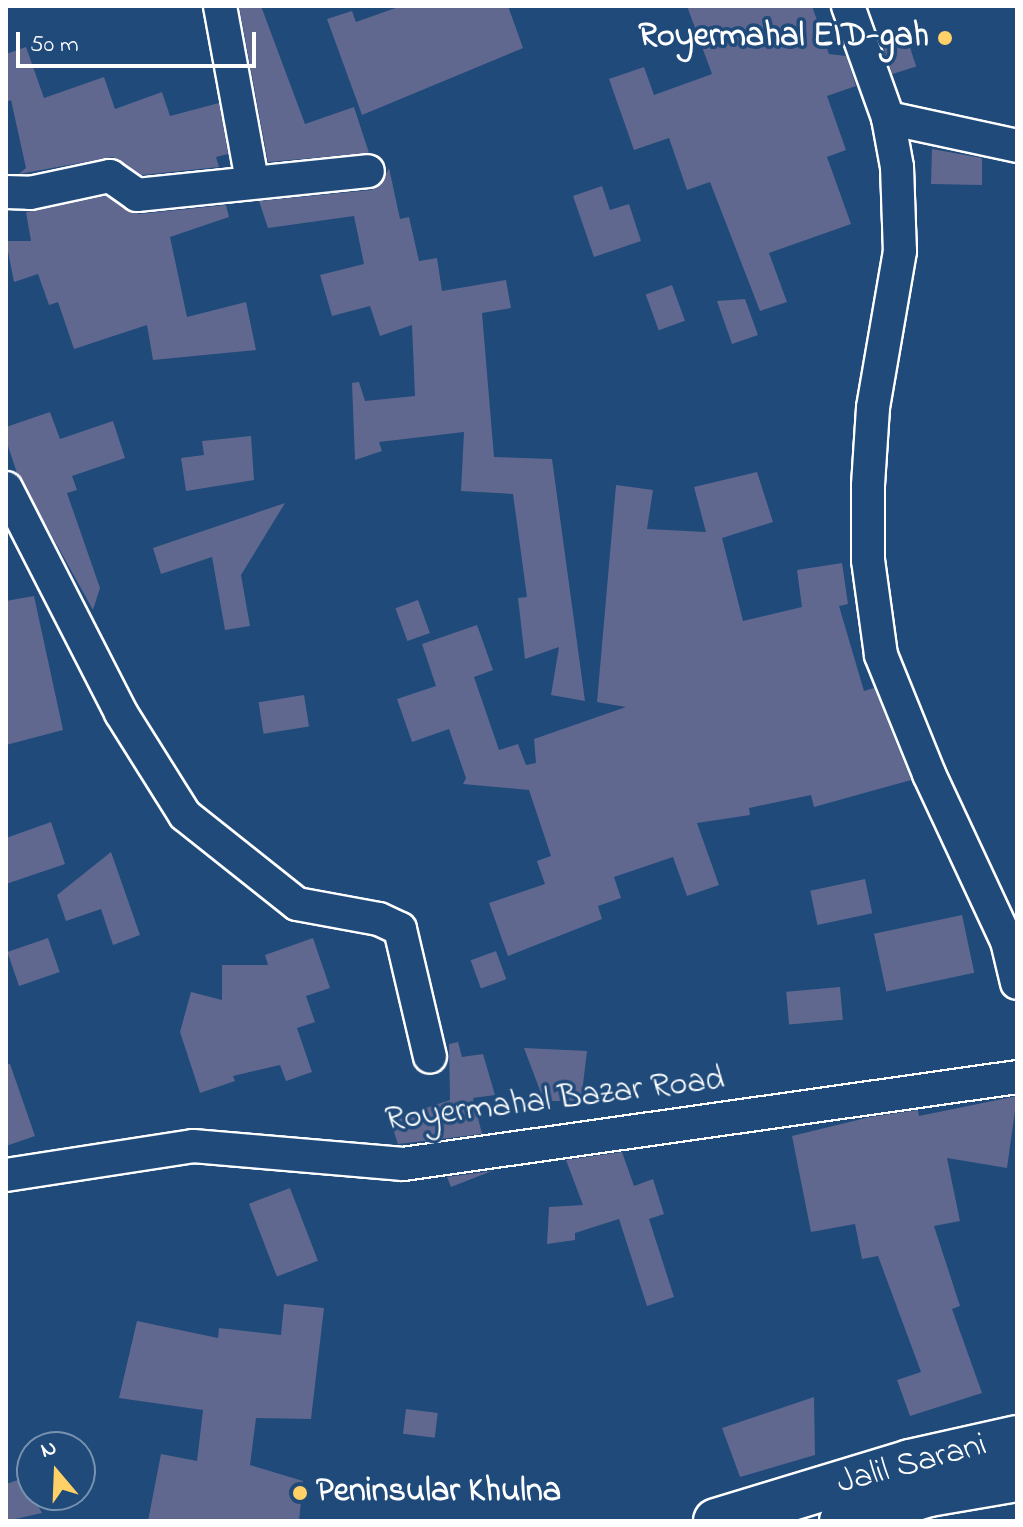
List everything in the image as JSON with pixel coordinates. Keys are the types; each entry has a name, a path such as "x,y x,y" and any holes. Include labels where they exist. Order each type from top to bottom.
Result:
{"main road":[{"name":"Jalil Sarani","path":"716,1521 910,1462 1017,1438"},
{"name":"Jalil Sarani","path":"842,1521 929,1494 1017,1479"}],"street":[{"path":"220,6 252,180"},
{"path":"848,6 888,118 897,167 900,251 873,408 868,486 868,560 881,655 929,774 1007,941 1017,983"},
{"path":"888,118 1017,146"},
{"path":"6,192 30,193 110,176 137,195 252,180 368,171"},
{"path":"6,488 121,713 185,815 297,904 379,919 400,929 430,1057"},
{"name":"Royermahal Bazar Road","path":"6,1175 193,1146 403,1164 1017,1077"}],"building":[{"path":"239,6 261,6 305,124 354,107 369,153 268,162"},
{"path":"401,6 508,6 523,48 362,115 327,19 352,11 356,22"},
{"path":"687,6 812,6 829,54 846,56 856,86 827,96 846,150 827,157 851,224 769,253 787,302 760,311 710,182 687,190 669,138 634,150 609,79 644,67 654,95 712,74"},
{"path":"906,35 916,66 892,74 882,43"},
{"path":"26,47 44,98 104,77 115,109 162,92 170,116 219,103 228,154 216,157 219,167 142,175 113,157 19,174 26,168 11,100 6,102 6,54"},
{"path":"932,149 982,158 982,185 931,184"},
{"path":"389,168 400,219 409,217 419,261 437,258 442,291 506,280 511,308 482,313 494,457 552,459 585,701 551,695 559,647 525,659 518,598 527,597 513,494 461,491 464,432 379,442 382,451 355,460 352,383 359,382 365,401 415,396 412,325 380,336 370,306 332,316 320,275 364,264 354,216 268,228 259,201 371,190 380,186"},
{"path":"602,186 610,210 629,204 641,241 594,257 573,196"},
{"path":"106,196 139,214 226,205 229,217 170,237 187,317 246,302 256,350 153,360 147,325 74,349 58,302 49,305 38,274 14,282 6,241 31,241 26,212"},
{"path":"672,285 685,321 659,330 646,295"},
{"path":"745,299 758,335 732,344 717,301"},
{"path":"50,412 60,439 113,421 125,458 72,476 77,490 67,493 100,588 93,610 17,473 6,440 6,427"},
{"path":"251,436 254,480 186,491 181,458 204,455 202,441"},
{"path":"757,472 773,522 722,538 743,621 802,607 797,570 842,563 848,604 839,606 864,691 874,688 911,780 814,807 811,795 749,808 750,815 697,823 719,885 687,896 673,857 614,877 621,898 598,906 602,919 508,956 489,903 545,884 537,861 551,856 529,790 463,784 466,778 449,729 412,742 397,699 436,686 422,644 477,625 493,670 474,677 499,750 518,744 526,765 536,763 534,739 626,707 597,702 616,485 653,490 647,529 706,532 694,487"},
{"path":"285,503 241,575 250,626 225,630 212,557 161,574 153,548"},
{"path":"34,596 63,730 6,745 6,601"},
{"path":"418,600 430,633 407,641 395,608"},
{"path":"304,695 309,727 264,734 259,702"},
{"path":"51,822 65,864 6,884 6,838"},
{"path":"111,852 140,935 113,945 101,909 66,921 57,895"},
{"path":"865,879 872,913 818,925 810,891"},
{"path":"962,915 974,973 886,991 874,934"},
{"path":"48,938 60,972 19,986 7,952"},
{"path":"313,938 330,988 306,996 315,1022 297,1028 312,1072 286,1081 280,1065 233,1076 235,1081 200,1093 180,1032 191,992 222,1000 222,965 268,965 265,955"},
{"path":"496,951 506,979 481,988 471,960"},
{"path":"840,987 843,1020 789,1025 786,992"},
{"path":"458,1042 462,1057 483,1054 495,1095 473,1098 482,1134 398,1144 390,1120 450,1100 449,1044"},
{"path":"524,1048 587,1051 581,1101 544,1101"},
{"path":"6,1064 10,1064 35,1136 6,1146"},
{"path":"1017,1096 1007,1168 947,1158 960,1221 934,1226 960,1306 952,1309 982,1393 910,1416 897,1380 921,1372 878,1256 862,1259 855,1224 811,1232 792,1136 870,1117 918,1110 919,1116"},
{"path":"622,1152 634,1186 653,1179 664,1214 649,1219 674,1297 647,1306 619,1219 575,1233 575,1240 547,1244 549,1207 583,1205 566,1160"},
{"path":"492,1171 451,1187 447,1177"},
{"path":"290,1188 318,1261 277,1277 249,1204"},
{"path":"284,1304 324,1308 311,1419 256,1418 250,1465 303,1481 299,1521 148,1521 161,1454 197,1461 203,1410 119,1398 137,1321 218,1338 219,1328 281,1335"},
{"path":"814,1397 815,1455 740,1477 722,1428"},
{"path":"406,1409 438,1413 435,1438 403,1434"},
{"path":"16,1481 16,1511 42,1513 6,1521 6,1484"}],"place":[{"name":"Royermahal EID-gah","path":"945,38"},
{"name":"Peninsular Khulna","path":"300,1493"}]}
